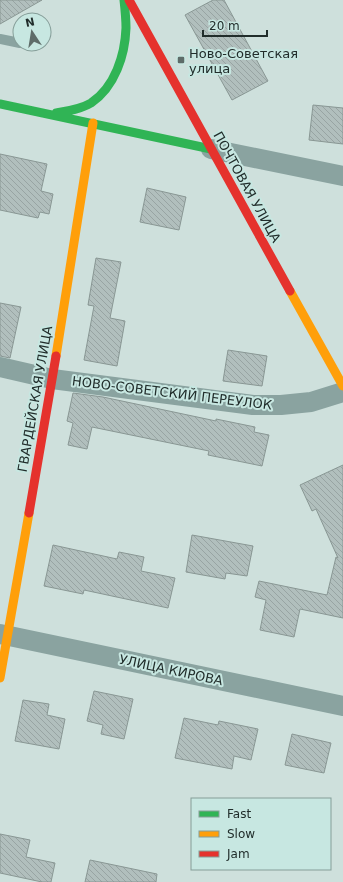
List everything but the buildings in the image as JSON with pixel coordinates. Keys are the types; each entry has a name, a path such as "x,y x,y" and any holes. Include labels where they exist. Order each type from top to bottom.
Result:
{"street":[{"path":"48,114 72,111 91,103 104,92 113,79 120,63 126,28 124,0"},
{"name":"ПОЧТОВАЯ УЛИЦА","path":"129,0 343,386"},
{"path":"0,104 343,176"},
{"name":"ГВАРДЕЙСКАЯ УЛИЦА","path":"0,678 4,635 52,379 93,123"},
{"name":"НОВО-СОВЕТСКИЙ ПЕРЕУЛОК","path":"0,367 52,379 253,405 281,406 311,402 343,392"},
{"name":"УЛИЦА КИРОВА","path":"4,635 343,706"}],"lane":[{"path":"0,39 12,41"}],"traffic: fast":[{"path":"56,113 70,111 91,103 99,96 112,79 121,59 125,38 126,24 124,0"},
{"path":"0,104 211,149"}],"traffic: slow":[{"path":"56,356 93,123"},
{"path":"290,291 343,386"},
{"path":"0,678 29,513"}],"traffic: jam":[{"path":"129,0 290,291"},
{"path":"29,513 56,356"}],"place":[{"name":"Ново-Советская улица","path":"181,60"}]}
